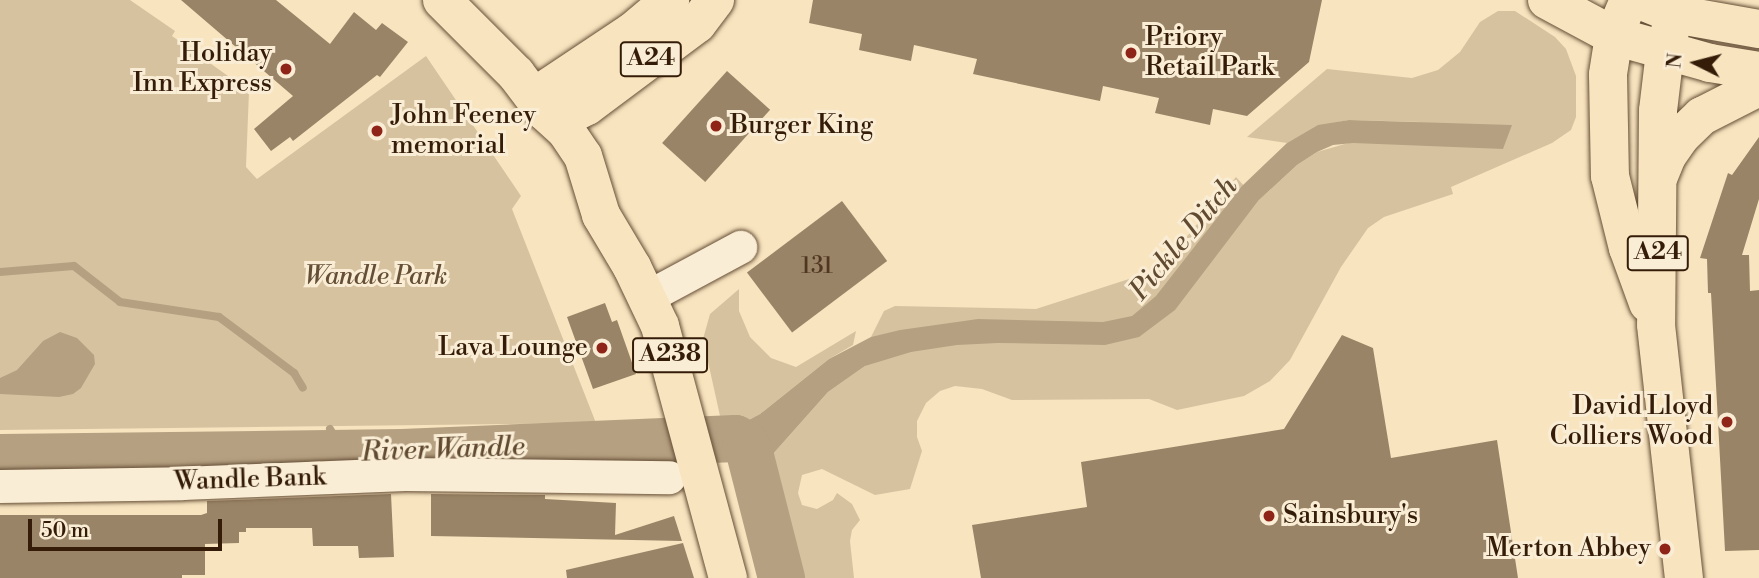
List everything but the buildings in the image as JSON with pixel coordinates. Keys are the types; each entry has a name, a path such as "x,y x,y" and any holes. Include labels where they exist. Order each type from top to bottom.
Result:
{"main road":[{"path":"442,0 559,116 632,32 670,0"},
{"name":"A24","path":"559,116 697,24 715,0"},
{"path":"1547,0 1614,36 1665,52 1759,71"},
{"path":"1614,36 1629,0"},
{"path":"1639,0 1759,29"},
{"name":"A24","path":"1676,7 1665,52 1658,111 1656,325 1684,578"},
{"name":"A24","path":"1614,36 1608,75 1610,176 1628,248 1656,325"},
{"path":"1657,181 1667,156 1681,136 1702,116 1759,87"},
{"name":"A238","path":"559,116 555,158 573,186 601,215 647,297 670,354 686,414 684,470 728,578"},
{"path":"1610,176 1643,194 1653,205 1659,219"}],"street":[{"path":"647,297 740,247"},
{"name":"Wandle Bank","path":"0,486 182,483 405,474 684,470"}],"green space":[{"name":"Wandle Park","path":"0,0 130,0 175,31 172,36 249,91 246,167 257,179 426,56 521,196 512,209 596,423 0,430"},
{"path":"1498,11 1515,11 1555,37 1566,49 1576,76 1576,117 1571,130 1552,143 1451,187 1453,194 1384,217 1368,228 1341,267 1290,360 1270,381 1244,396 1177,410 1149,399 1012,400 982,389 955,386 940,391 926,403 917,421 917,437 922,451 910,489 875,495 822,469 802,475 798,493 802,505 817,509 833,500 837,493 852,504 860,520 852,530 850,541 854,578 798,578 780,514 787,512 783,508 772,455 828,392 865,366 871,337 884,311 895,306 1036,309 1160,269 1236,177 1258,201 1297,165 1317,152 1421,122 1349,120 1318,126 1287,143 1247,137 1327,69 1412,78 1438,70 1460,52 1480,22"},
{"path":"739,289 739,311 750,337 771,358 796,367 856,331 853,345 829,359 760,414 747,421 722,425 703,339 710,314"}],"shaded area":[{"path":"1349,120 1512,125 1503,149 1353,143 1333,145 1317,152 1297,165 1258,201 1175,310 1139,337 1105,345 957,345 911,352 865,366 828,392 772,455 783,508 788,512 781,515 798,578 762,578 722,425 747,421 760,414 829,359 871,337 978,319 1103,322 1132,316 1156,296 1242,186 1287,143 1318,125"},
{"path":"60,332 77,338 94,355 95,364 81,388 73,394 59,397 0,394 0,378 17,370 43,341"}],"waterway":[{"path":"0,272 74,266 120,302 219,317 294,373 303,388"},
{"path":"330,429 344,452"},
{"name":"River Wandle","path":"0,457 402,452 735,438 745,444 749,452 781,578"}],"place":[{"name":"Priory Retail Park","path":"1131,53"},
{"name":"Holiday Inn Express","path":"286,69"},
{"name":"Burger King","path":"716,126"},
{"name":"John Feeney memorial","path":"377,131"},
{"name":"Lava Lounge","path":"602,348"},
{"name":"David Lloyd Colliers Wood","path":"1727,422"},
{"name":"Sainsbury's","path":"1269,516"},
{"name":"Merton Abbey","path":"1665,549"}],"water label":[{"name":"Pickle Ditch","path":"1184,239"}]}
